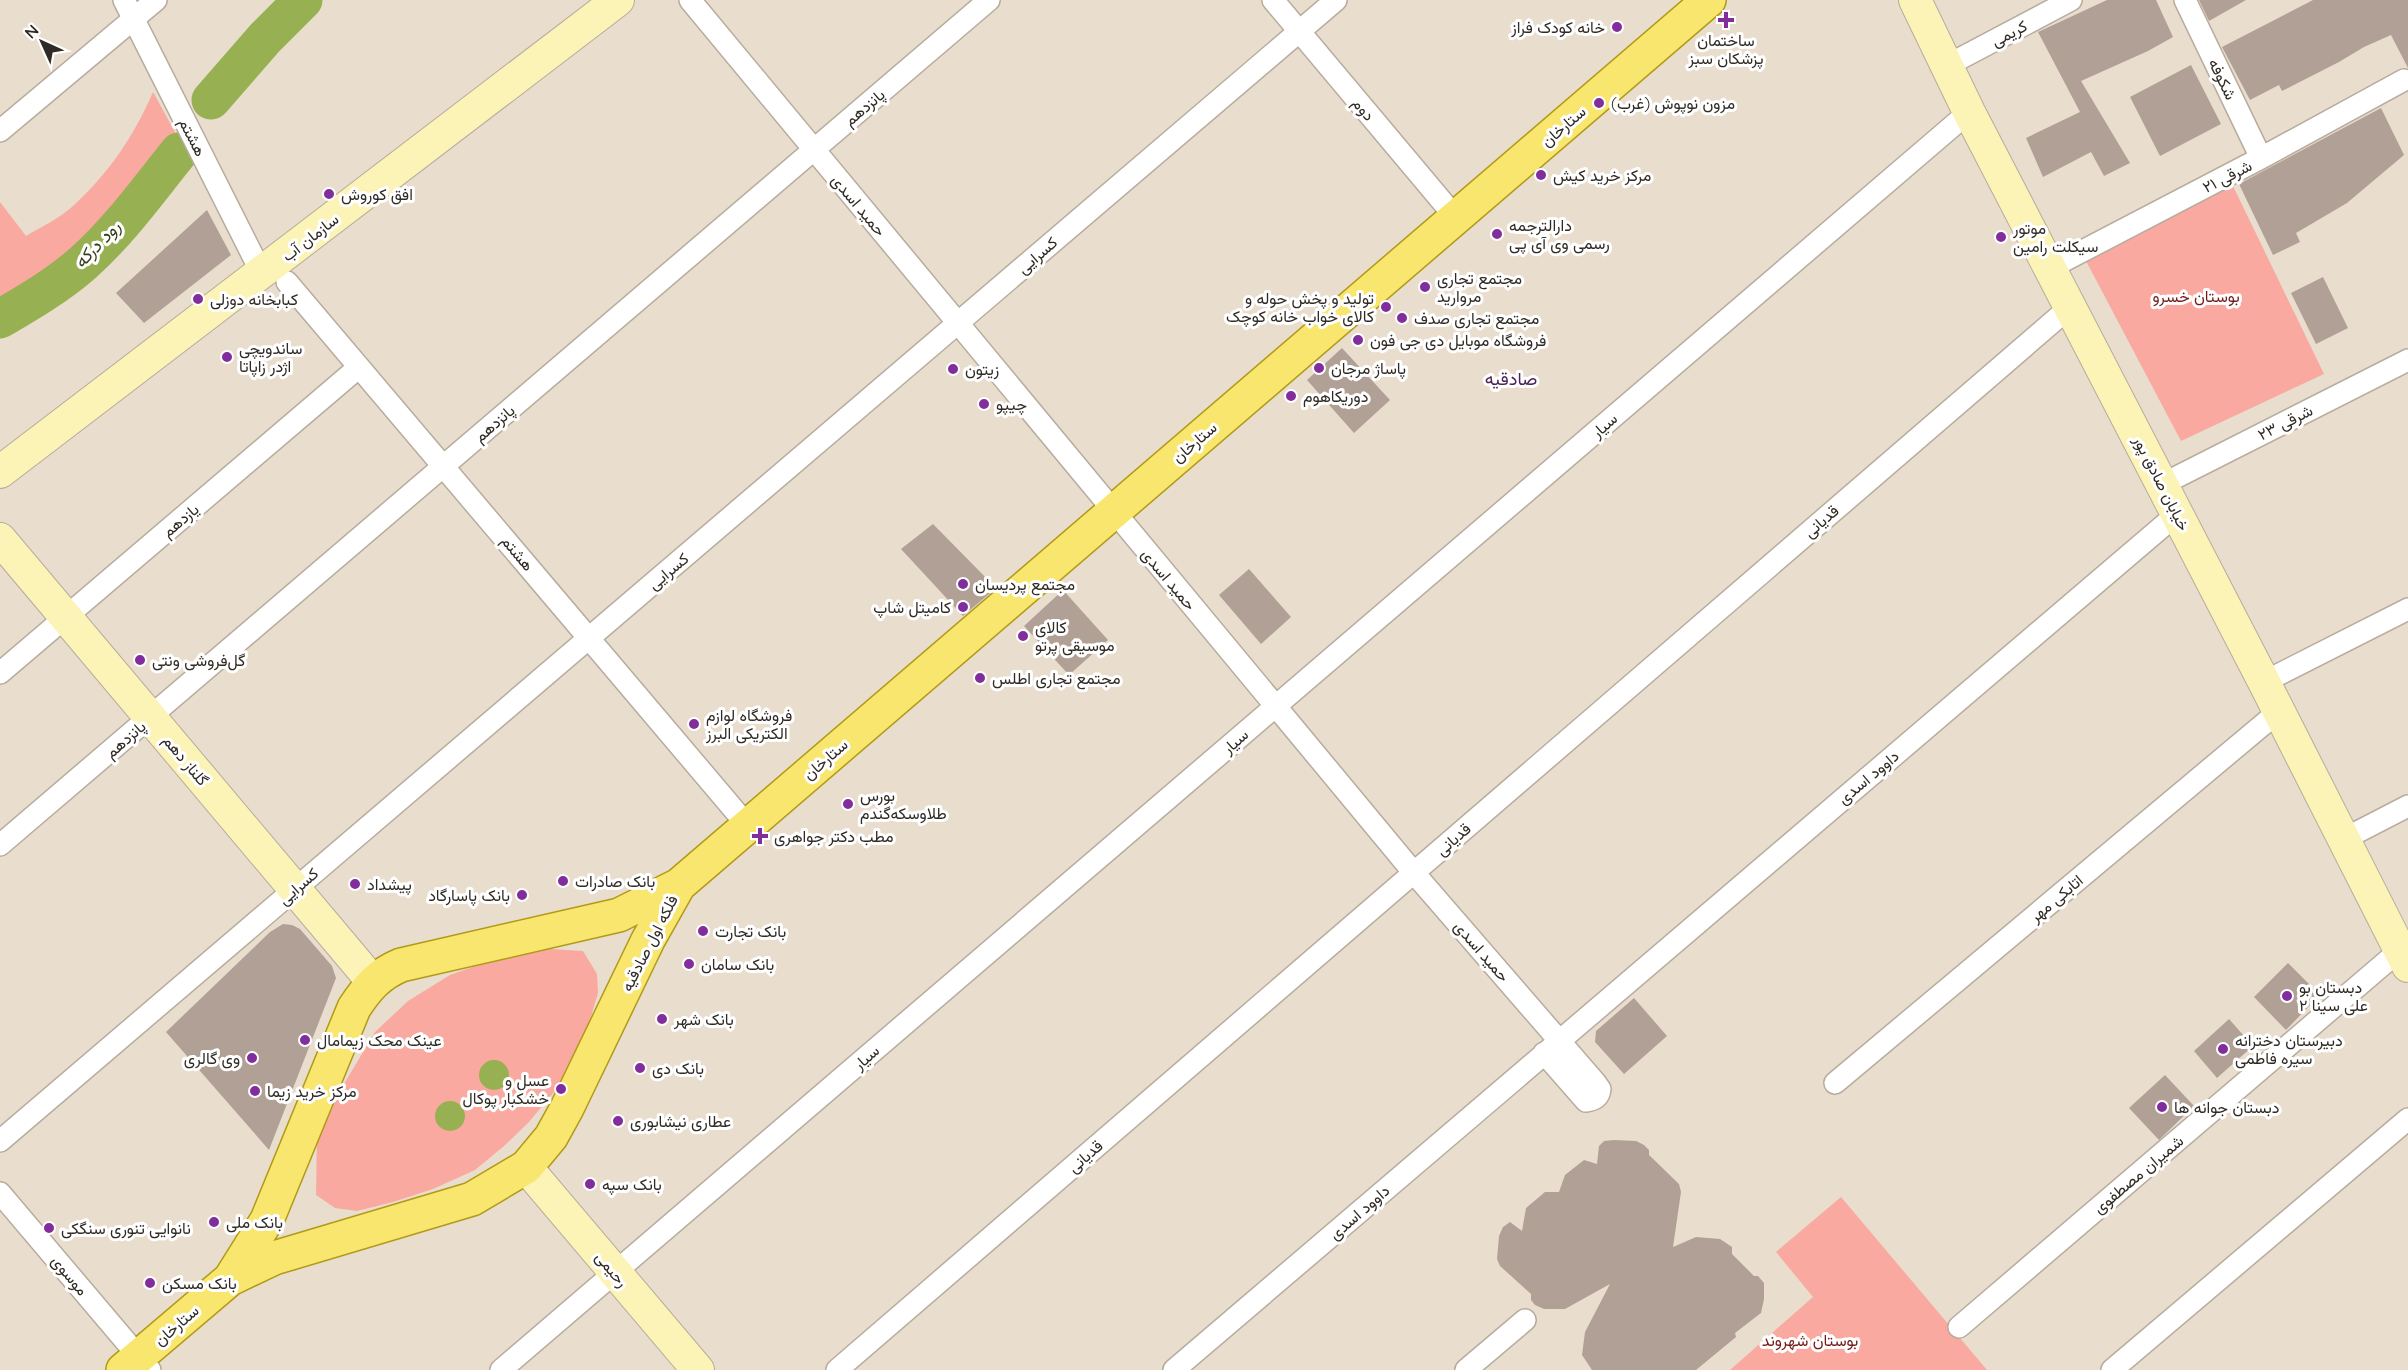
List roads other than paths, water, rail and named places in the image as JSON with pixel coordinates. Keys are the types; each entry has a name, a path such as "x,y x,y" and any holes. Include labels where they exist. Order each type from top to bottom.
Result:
{"main road":[{"name":"سازمان آب","path":"0,472 274,278 618,0"},
{"name":"ستارخان","path":"679,885 1710,0"},
{"name":"خیابان صادق پور","path":"1915,0 1969,112 2163,484 2404,958"},
{"name":"گلناز دهم","path":"0,539 373,982"},
{"name":"فلکه اول صادقیه","path":"230,1279 267,1220 354,1008 373,982 401,965 619,915 679,885"},
{"name":"فلکه اول صادقیه","path":"230,1279 274,1258 472,1199 526,1167 551,1137 567,1108 648,940 679,885"},
{"name":"رحیمی","path":"526,1167 698,1370"},
{"name":"ستارخان","path":"137,1365 230,1279"}],"street":[{"name":"هشتم","path":"124,0 274,278 359,367 747,825"},
{"path":"0,131 156,0"},
{"name":"حمید اسدی","path":"690,0 1414,873 1552,1047"},
{"name":"پانزدهم","path":"0,845 989,0"},
{"name":"دوم","path":"1273,0 1456,218"},
{"name":"کسرایی","path":"0,1141 1336,0"},
{"name":"کریمی","path":"1946,66 2071,0"},
{"name":"شکوفه","path":"2185,0 2261,158"},
{"name":"۲۱ شرقی","path":"2050,268 2261,158 2404,80"},
{"name":"سیار","path":"501,1370 1969,112"},
{"name":"قدیانی","path":"837,1370 2070,308"},
{"name":"۲۳ شرقی","path":"2163,484 2408,360"},
{"name":"یازدهم","path":"0,673 359,367"},
{"name":"داوود اسدی","path":"1174,1370 2177,514"},
{"path":"2264,682 2408,609"},
{"name":"اتابکی مهر","path":"1835,1083 2278,712"},
{"path":"2344,838 2408,806"},
{"name":"شمیران مصطفوی","path":"1959,1327 2404,958"},
{"path":"2112,1370 2408,1119"},
{"name":"موسوی","path":"0,1193 137,1365"},
{"path":"1466,1370 1525,1320"}],"waterway":[{"name":"رود درکه","path":"211,100 265,38 303,0"},
{"name":"رود درکه","path":"0,319 53,286 97,250 122,223 179,152"}],"place":[{"name":"ساختمان پزشکان سبز","path":"1726,20"},
{"name":"خانه کودک فراز","path":"1617,27"},
{"name":"مزون نوپوش (غرب)","path":"1599,103"},
{"name":"مرکز خرید کیش","path":"1541,175"},
{"name":"افق کوروش","path":"329,194"},
{"name":"دارالترجمه رسمی وی آی پی","path":"1497,234"},
{"name":"موتور سیکلت رامین","path":"2001,237"},
{"name":"مجتمع تجاری مروارید","path":"1425,287"},
{"name":"کبابخانه دوزلی","path":"198,299"},
{"name":"تولید و پخش حوله و کالای خواب خانه کوچک","path":"1386,307"},
{"name":"مجتمع تجاری صدف","path":"1402,318"},
{"name":"فروشگاه موبایل دی جی فون","path":"1358,340"},
{"name":"ساندویچی اژدر زاپاتا","path":"227,357"},
{"name":"پاساژ مرجان","path":"1319,368"},
{"name":"زیتون","path":"953,369"},
{"name":"دوریکاهوم","path":"1291,396"},
{"name":"چیپو","path":"984,404"},
{"name":"مجتمع پردیسان","path":"963,584"},
{"name":"کامیتل شاپ","path":"963,607"},
{"name":"کالای موسیقی پرتو","path":"1023,636"},
{"name":"گل‌فروشی ونتی","path":"140,660"},
{"name":"مجتمع تجاری اطلس","path":"980,678"},
{"name":"فروشگاه لوازم الکتریکی البرز","path":"694,724"},
{"name":"بورس طلا‌و‌سکه‌گندم","path":"848,804"},
{"name":"مطب دکتر جواهری","path":"760,836"},
{"name":"بانک صادرات","path":"563,881"},
{"name":"پیشداد","path":"355,884"},
{"name":"بانک پاسارگاد","path":"522,895"},
{"name":"بانک تجارت","path":"703,931"},
{"name":"بانک سامان","path":"689,964"},
{"name":"دبستان بو علی سینا ۲","path":"2287,996"},
{"name":"بانک شهر","path":"662,1019"},
{"name":"عینک محک زیمامال","path":"305,1040"},
{"name":"دبیرستان دخترانه سیره فاطمی","path":"2223,1049"},
{"name":"وی‌ گالری","path":"252,1058"},
{"name":"بانک دی","path":"640,1068"},
{"name":"عسل و خشکبار پوکال","path":"561,1089"},
{"name":"مرکز خرید زیما","path":"255,1091"},
{"name":"دبستان جوانه ها","path":"2162,1107"},
{"name":"عطاری نیشابوری","path":"618,1121"},
{"name":"بانک سپه","path":"590,1184"},
{"name":"بانک ملی","path":"214,1222"},
{"name":"نانوایی تنوری سنگکی","path":"49,1228"},
{"name":"بانک مسکن","path":"150,1283"}],"district":[{"name":"صادقیه","path":"1511,378"}],"park label":[{"name":"بوستان خسرو","path":"2196,296"},
{"name":"بوستان شهروند","path":"1810,1340"}]}
